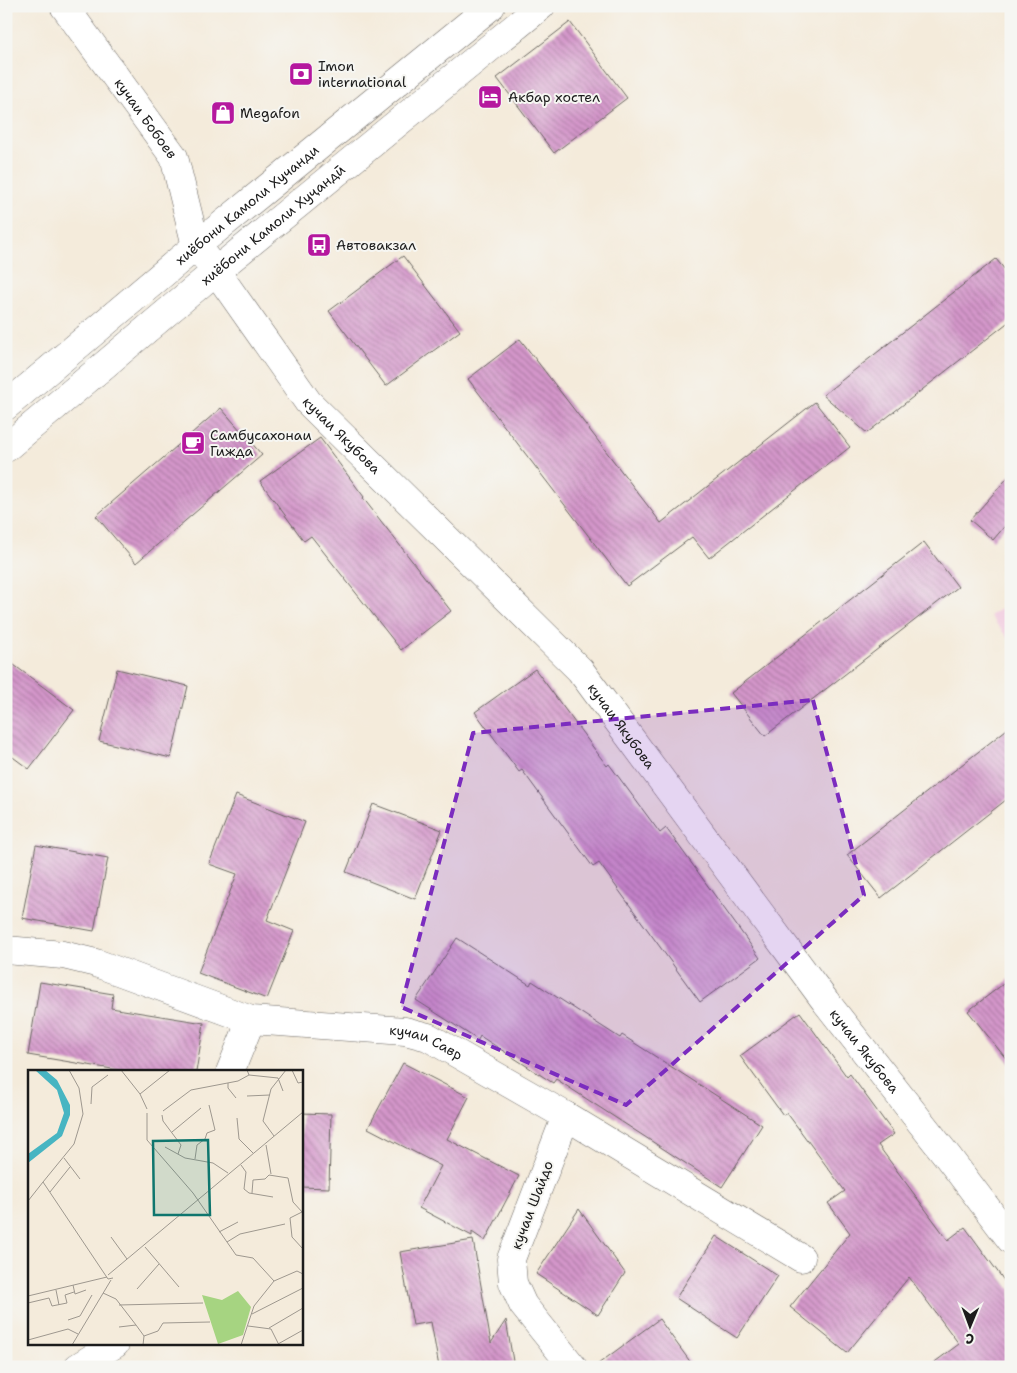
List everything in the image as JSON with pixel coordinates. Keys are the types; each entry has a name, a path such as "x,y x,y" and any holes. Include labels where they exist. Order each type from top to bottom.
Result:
{"street":[{"name":"кучаи Бобоев","path":"64,6 174,158 196,246"},
{"name":"хиёбони Камоли Хучанди","path":"6,406 196,246 491,6"},
{"name":"хиёбони Камоли Хуҷандӣ","path":"6,448 216,272 541,6"},
{"name":"кучаи Якубова","path":"196,246 308,402 580,670 826,1002 1011,1240"},
{"name":"кучаи Савр","path":"6,950 64,955 96,963 251,1020 405,1031 428,1037 566,1116 801,1258"},
{"path":"231,1070 251,1020"},
{"name":"кучаи Шайдо","path":"566,1116 511,1259 513,1283 523,1305 573,1367"},
{"path":"78,1367 112,1346"}],"highlighted area":[{"path":"813,700 864,895 626,1105 401,1007 473,733"}],"shaded area":[{"path":"1011,601 1011,642 990,616"}],"building":[{"path":"570,22 627,98 554,153 497,78"},
{"path":"403,256 460,331 386,386 329,311"},
{"path":"996,259 1011,277 1011,320 867,433 823,395"},
{"path":"520,339 661,523 815,402 850,447 709,558 692,537 627,586 468,379"},
{"path":"221,408 262,455 136,563 96,516"},
{"path":"320,438 363,498 451,611 401,650 311,536 304,541 260,481"},
{"path":"1011,474 1011,519 993,540 970,520"},
{"path":"924,542 958,587 765,736 731,693"},
{"path":"6,659 74,710 29,769 6,752"},
{"path":"117,669 188,686 171,758 99,741"},
{"path":"535,669 607,766 609,764 660,833 666,828 760,958 700,1002 599,863 593,867 522,770 519,772 475,712"},
{"path":"1011,726 1011,796 881,898 847,855"},
{"path":"236,795 305,822 267,920 294,931 267,999 198,973 237,874 209,864"},
{"path":"373,804 442,830 415,899 346,872"},
{"path":"36,845 108,858 94,931 22,918"},
{"path":"457,938 530,985 532,981 620,1038 622,1035 762,1125 722,1187 556,1079 553,1083 480,1036 478,1040 416,1000"},
{"path":"1011,978 1011,1065 968,1011"},
{"path":"40,982 113,994 111,1008 204,1023 196,1070 118,1070 28,1055"},
{"path":"800,1012 847,1077 850,1074 894,1134 878,1145 948,1240 965,1227 1011,1290 1011,1367 928,1367 959,1344 909,1277 847,1353 790,1307 850,1233 828,1203 845,1191 787,1113 783,1115 740,1056"},
{"path":"403,1063 469,1097 447,1139 519,1176 485,1241 472,1232 472,1236 419,1208 441,1166 368,1128"},
{"path":"302,1113 331,1114 329,1188 302,1187"},
{"path":"579,1209 625,1273 598,1315 536,1274"},
{"path":"716,1236 778,1276 737,1338 676,1298"},
{"path":"473,1240 491,1343 506,1320 514,1367 439,1367 431,1322 413,1325 400,1252"},
{"path":"659,1319 694,1367 594,1367"}],"place":[{"name":"Imon international","path":"301,74"},
{"name":"Акбар хостел","path":"490,97"},
{"name":"Megafon","path":"223,113"},
{"name":"Автовакзал","path":"319,245"},
{"name":"Самбусахонаи Гижда","path":"193,443"}]}
